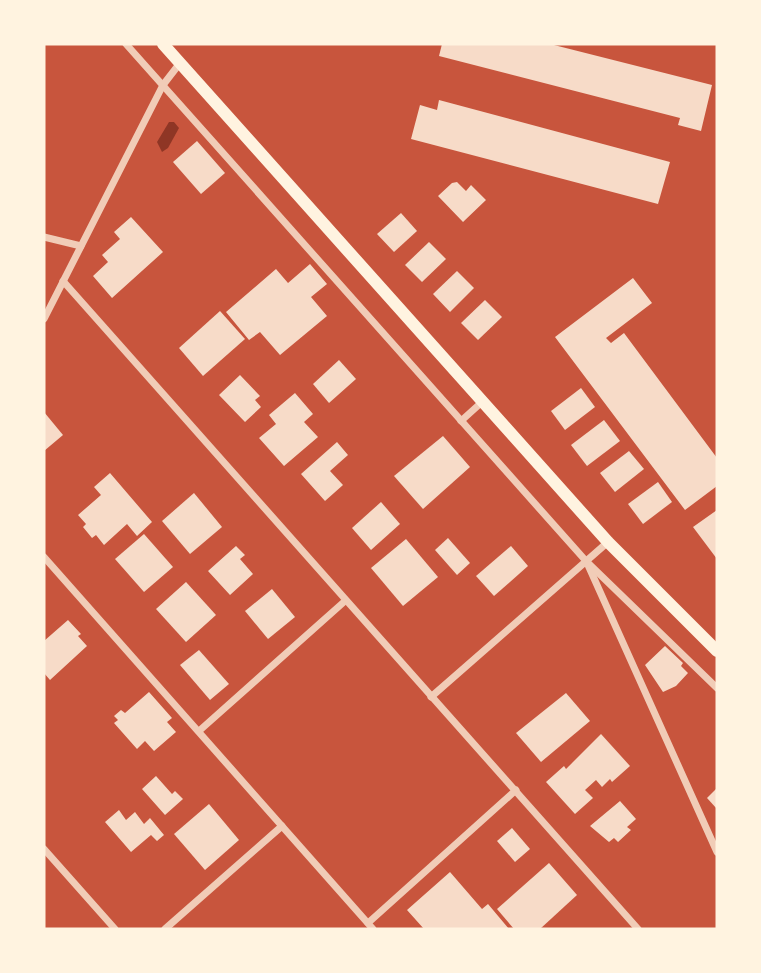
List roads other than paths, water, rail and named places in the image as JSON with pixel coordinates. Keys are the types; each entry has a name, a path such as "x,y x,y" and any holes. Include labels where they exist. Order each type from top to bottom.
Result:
{"main road":[{"path":"163,44 608,542 717,651"}],"street":[{"path":"126,44 586,561 717,688"},
{"path":"44,318 163,85 180,64"},
{"path":"44,237 81,246"},
{"path":"63,281 638,929"},
{"path":"461,421 481,402"},
{"path":"431,696 608,542"},
{"path":"44,557 370,926 516,790"},
{"path":"586,561 717,852"},
{"path":"199,731 345,601"},
{"path":"165,929 282,826"},
{"path":"44,849 115,929"}]}
